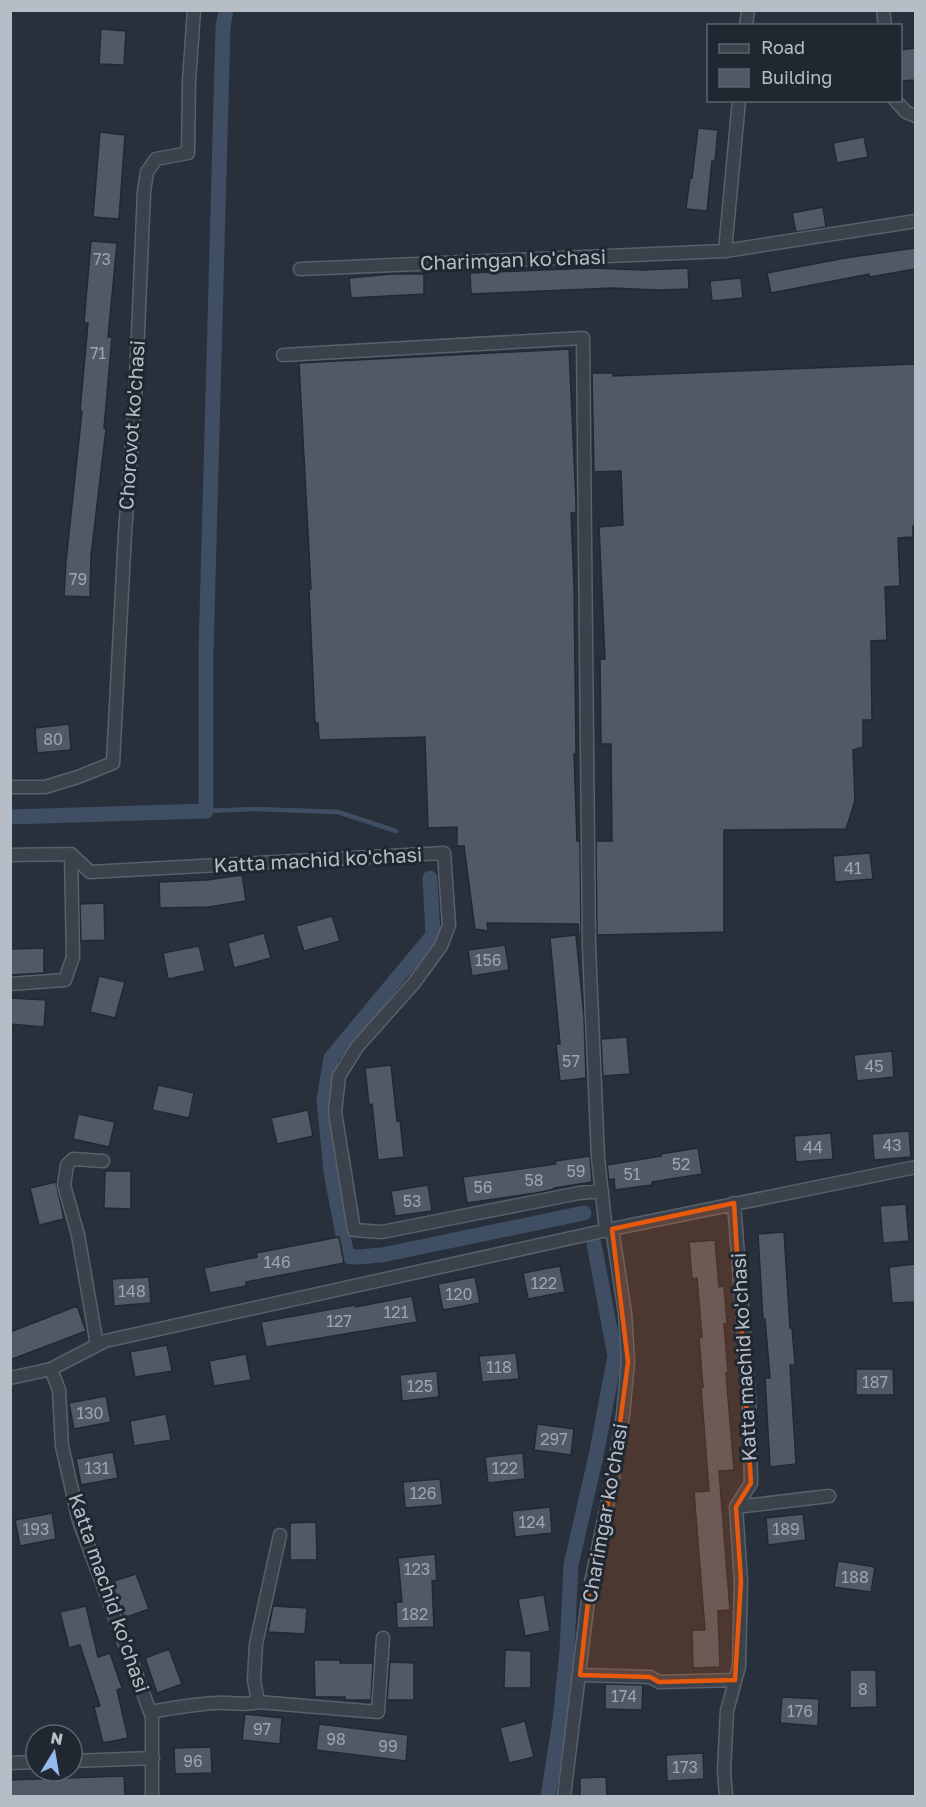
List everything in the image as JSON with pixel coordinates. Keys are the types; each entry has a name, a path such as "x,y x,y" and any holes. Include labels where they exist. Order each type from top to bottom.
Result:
{"street":[{"name":"Chorovot ko'chasi","path":"10,788 45,788 113,762 125,533 135,403 144,192 147,172 156,159 188,153 189,81 194,10"},
{"path":"725,251 739,102"},
{"path":"897,102 906,112 915,116"},
{"name":"Charimgan ko'chasi","path":"300,269 725,251 915,221"},
{"path":"283,355 583,338 589,946 596,1124 602,1191 609,1230"},
{"path":"10,855 71,854 73,957 65,980 10,984"},
{"name":"Katta machid ko'chasi","path":"71,854 90,872 444,854 449,925 441,945 414,983 357,1047 339,1076 335,1112 354,1230 382,1232 579,1193 602,1191"},
{"path":"96,1345 78,1235 64,1185 67,1165 74,1159 103,1161"},
{"path":"10,1378 51,1369 105,1341 734,1203 915,1170"},
{"name":"Katta machid ko'chasi","path":"734,1203 749,1398 751,1483 736,1507"},
{"name":"Charimgar ko'chasi","path":"564,1797 589,1592 613,1477 623,1415 628,1362 625,1313 609,1230"},
{"name":"Katta machid ko'chasi","path":"51,1369 59,1390 62,1446 79,1521 152,1717 152,1797"},
{"path":"726,1797 724,1771 727,1711 739,1666 741,1581 736,1507 829,1496"},
{"path":"258,1702 254,1680 256,1644 280,1535"},
{"name":"Katta machid ko'chasi","path":"150,1712 184,1705 258,1702 378,1712 383,1638"},
{"path":"580,1675 650,1677 659,1682 735,1680"},
{"path":"84,1761 153,1758"}],"highlighted area":[{"path":"734,1203 751,1483 736,1507 741,1581 735,1680 659,1682 650,1677 580,1675 589,1592 613,1477 628,1362 612,1229"}],"building":[{"path":"101,29 126,31 124,65 99,64"},
{"path":"915,48 915,80 902,81 902,50"},
{"path":"698,128 718,130 707,211 686,209"},
{"path":"100,132 125,135 119,219 93,217"},
{"path":"864,137 868,157 837,163 833,143"},
{"path":"823,207 826,227 796,232 792,213"},
{"path":"91,241 117,243 108,337 112,337 104,428 106,429 91,556 90,597 64,596 82,411 80,411 88,323 84,323"},
{"path":"915,248 915,269 870,277 869,274 771,293 767,273"},
{"path":"593,268 643,270 688,268 689,289 612,288 471,294 470,273"},
{"path":"424,274 424,294 351,298 349,278"},
{"path":"741,278 743,298 712,301 710,281"},
{"path":"569,349 576,502 576,513 571,513 574,585 576,754 574,754 577,841 580,841 581,936 579,936 578,924 487,923 488,931 475,929 464,846 457,846 457,827 428,828 425,737 319,740 318,723 315,723 309,589 311,589 299,363"},
{"path":"915,364 915,526 913,526 913,537 898,538 900,586 885,587 887,640 871,641 872,720 863,720 863,747 853,750 855,801 846,829 724,830 724,932 597,935 596,841 612,841 611,744 601,744 600,659 605,659 599,527 623,525 621,471 594,472 592,373 613,373 613,376"},
{"path":"69,724 71,750 37,753 35,728"},
{"path":"870,853 873,879 835,882 833,856"},
{"path":"242,875 246,901 209,907 160,908 159,882 207,880"},
{"path":"104,903 105,940 81,941 80,904"},
{"path":"332,916 340,941 304,951 296,926"},
{"path":"264,933 271,958 234,968 228,943"},
{"path":"576,935 584,1017 586,1078 560,1081 556,1044 560,1044 550,938"},
{"path":"505,945 509,970 472,976 468,950"},
{"path":"199,946 205,971 168,979 163,953"},
{"path":"44,948 44,973 10,975 10,949"},
{"path":"99,976 125,982 115,1018 90,1012"},
{"path":"10,998 46,1000 44,1027 10,1024"},
{"path":"627,1037 630,1074 603,1076 601,1039"},
{"path":"892,1051 894,1077 857,1081 854,1055"},
{"path":"391,1065 397,1121 400,1120 404,1157 378,1160 372,1104 369,1105 365,1068"},
{"path":"158,1085 194,1093 189,1118 152,1110"},
{"path":"308,1110 313,1136 277,1144 271,1118"},
{"path":"78,1114 115,1122 109,1147 73,1139"},
{"path":"909,1131 911,1157 874,1160 872,1134"},
{"path":"831,1133 833,1159 796,1162 794,1136"},
{"path":"698,1148 702,1174 615,1190 614,1179 609,1180 607,1165"},
{"path":"590,1156 592,1182 467,1203 463,1177 556,1164 555,1161"},
{"path":"105,1171 131,1171 131,1209 104,1208"},
{"path":"56,1182 64,1219 39,1225 30,1188"},
{"path":"428,1185 432,1211 395,1216 391,1191"},
{"path":"906,1204 909,1241 883,1243 880,1206"},
{"path":"784,1232 790,1328 792,1328 795,1365 790,1365 796,1464 770,1467 765,1378 770,1378 765,1319 763,1319 758,1234"},
{"path":"339,1237 344,1263 246,1282 246,1286 210,1293 204,1268 257,1257 256,1253"},
{"path":"715,1240 719,1287 724,1286 727,1323 724,1324 728,1373 726,1373 734,1470 719,1471 730,1610 718,1611 720,1667 693,1668 692,1630 705,1630 694,1492 709,1491 701,1387 703,1387 699,1338 702,1337 697,1278 692,1279 689,1242"},
{"path":"915,1264 915,1302 892,1303 889,1267"},
{"path":"560,1266 565,1292 528,1299 523,1273"},
{"path":"149,1277 151,1303 114,1306 112,1279"},
{"path":"475,1277 480,1303 443,1310 438,1284"},
{"path":"412,1296 417,1322 266,1347 261,1322"},
{"path":"77,1306 86,1331 10,1360 10,1332"},
{"path":"167,1345 172,1371 135,1377 130,1352"},
{"path":"516,1353 519,1379 482,1382 479,1356"},
{"path":"246,1354 251,1380 214,1386 209,1361"},
{"path":"856,1369 893,1369 894,1395 856,1395"},
{"path":"437,1371 439,1397 402,1401 400,1375"},
{"path":"106,1396 111,1422 74,1429 69,1403"},
{"path":"166,1414 171,1440 134,1446 130,1421"},
{"path":"537,1424 574,1429 571,1455 534,1450"},
{"path":"113,1452 118,1478 81,1485 76,1459"},
{"path":"523,1453 525,1479 488,1483 485,1457"},
{"path":"440,1479 443,1505 405,1508 403,1482"},
{"path":"550,1507 552,1533 515,1537 512,1511"},
{"path":"52,1513 56,1539 20,1546 15,1520"},
{"path":"803,1514 806,1540 768,1545 766,1518"},
{"path":"316,1522 317,1560 290,1560 290,1523"},
{"path":"435,1554 437,1580 432,1581 434,1627 397,1628 396,1602 402,1602 398,1558"},
{"path":"838,1561 875,1567 871,1592 834,1587"},
{"path":"136,1574 149,1609 124,1618 111,1582"},
{"path":"544,1595 550,1631 525,1636 518,1599"},
{"path":"86,1606 98,1657 110,1653 122,1688 117,1690 128,1738 103,1743 94,1707 100,1706 80,1645 69,1648 60,1612"},
{"path":"273,1606 307,1608 305,1634 268,1632"},
{"path":"169,1649 182,1684 157,1693 145,1658"},
{"path":"505,1650 531,1651 531,1688 504,1688"},
{"path":"314,1660 373,1663 371,1700 315,1697"},
{"path":"390,1662 414,1663 414,1700 387,1700"},
{"path":"850,1670 876,1670 877,1707 850,1708"},
{"path":"605,1684 643,1685 642,1710 605,1709"},
{"path":"782,1697 819,1699 818,1726 780,1723"},
{"path":"245,1714 282,1718 280,1744 242,1740"},
{"path":"525,1721 534,1757 509,1763 500,1728"},
{"path":"319,1724 408,1735 406,1761 316,1750"},
{"path":"211,1747 212,1773 175,1774 174,1748"},
{"path":"703,1753 704,1779 667,1781 666,1755"},
{"path":"124,1776 125,1797 10,1797 10,1780 24,1780 24,1783 84,1783 84,1777"},
{"path":"606,1777 607,1797 580,1797 580,1778"}],"waterway":[{"path":"10,817 206,811 206,652 223,27 226,10"},
{"path":"206,811 255,809 338,812 396,831"},
{"path":"430,878 433,935 331,1058 324,1099 331,1172 347,1256 382,1255 584,1213"},
{"path":"548,1796 560,1721 567,1650 571,1565 596,1456 615,1356 594,1244"}]}
